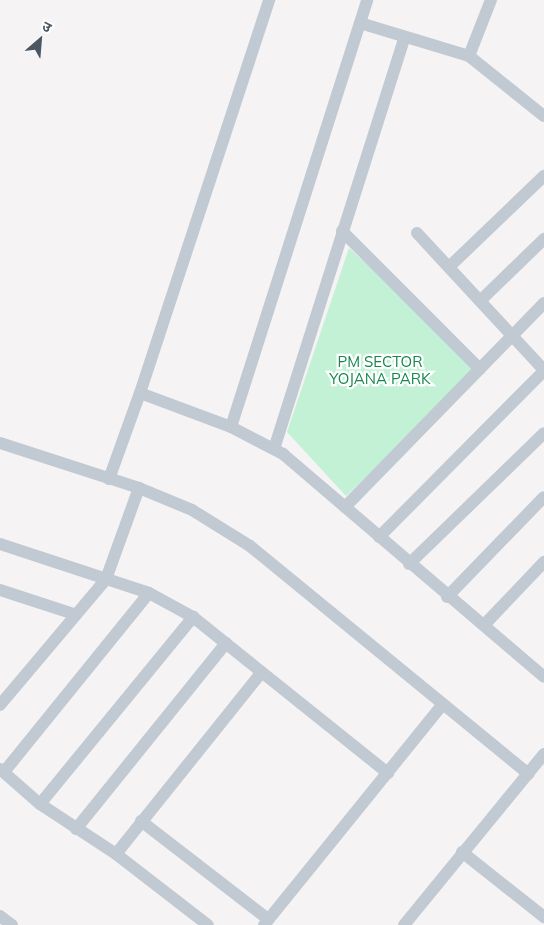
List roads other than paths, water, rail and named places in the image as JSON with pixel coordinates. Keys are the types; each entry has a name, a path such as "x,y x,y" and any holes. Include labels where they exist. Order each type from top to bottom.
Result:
{"street":[{"path":"108,479 140,394 269,0"},
{"path":"231,427 367,0"},
{"path":"469,56 491,0"},
{"path":"360,23 469,56 544,116"},
{"path":"274,449 342,231 406,37"},
{"path":"450,267 544,176"},
{"path":"342,231 480,369"},
{"path":"379,537 544,370 417,233"},
{"path":"481,300 544,240"},
{"path":"345,507 544,303"},
{"path":"140,394 231,427 274,449 345,507 447,597 485,624 544,676"},
{"path":"409,564 544,433"},
{"path":"0,443 139,488 192,510 250,546 529,774"},
{"path":"0,705 106,578 139,488"},
{"path":"447,597 544,497"},
{"path":"0,544 148,593 193,617 388,773"},
{"path":"485,624 544,562"},
{"path":"0,590 74,614"},
{"path":"148,593 2,771 40,804 116,854 208,925"},
{"path":"40,804 193,617"},
{"path":"76,829 226,643"},
{"path":"116,854 262,672"},
{"path":"141,821 266,922 443,704"},
{"path":"404,925 544,754"},
{"path":"462,852 544,917"},
{"path":"0,916 12,925"}],"park label":[{"name":"PM SECTOR YOJANA PARK","path":"380,370"}]}
